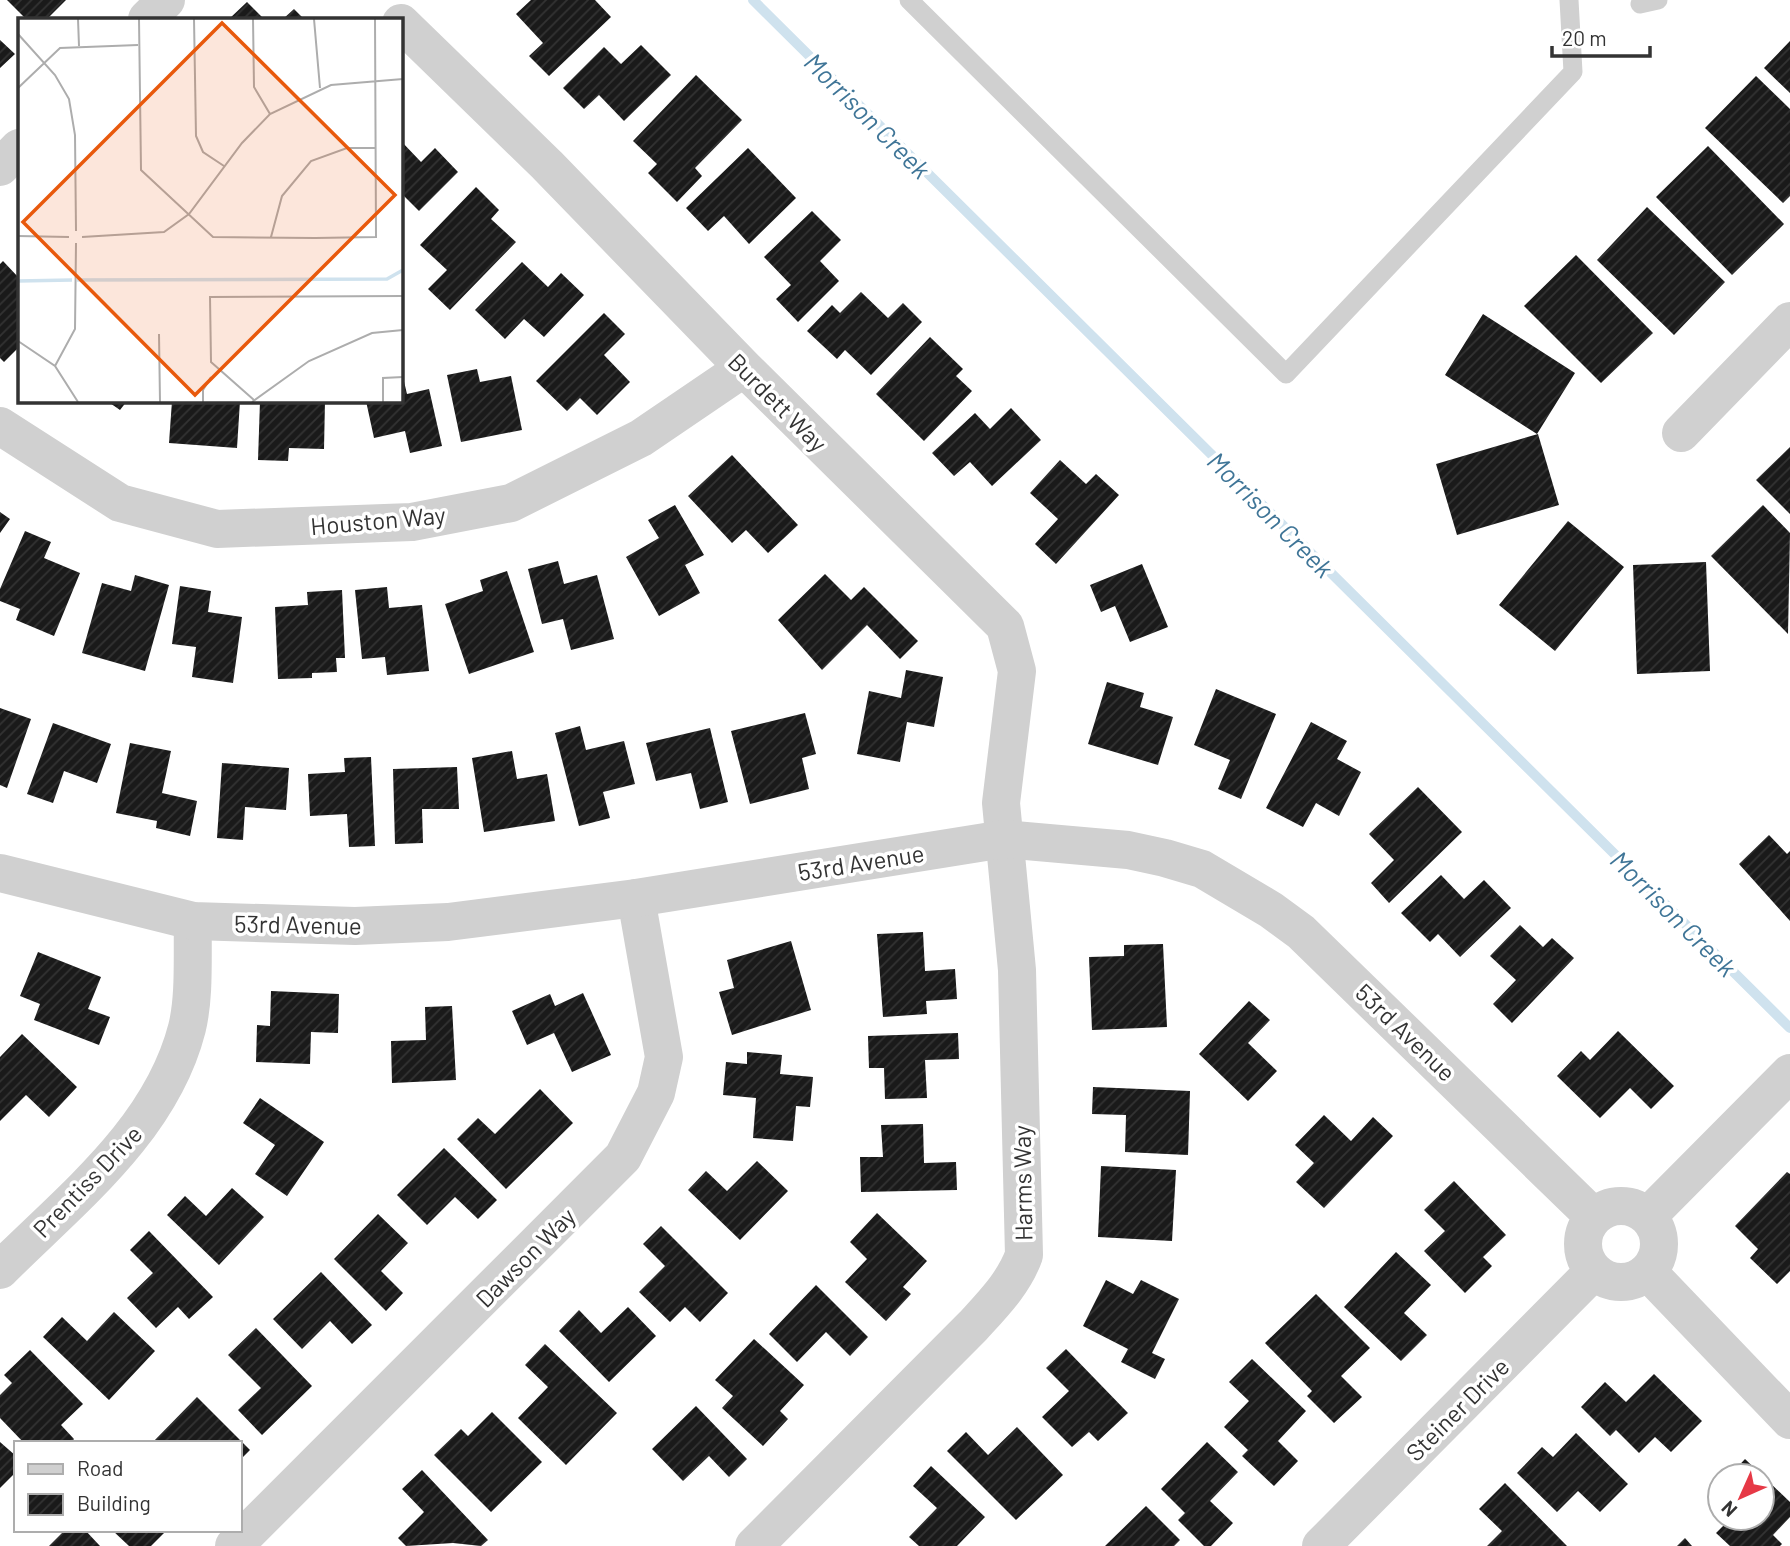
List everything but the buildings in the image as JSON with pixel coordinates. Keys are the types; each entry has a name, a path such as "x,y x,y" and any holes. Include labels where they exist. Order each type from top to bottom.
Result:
{"street":[{"path":"148,18 166,0"},
{"path":"377,0 396,18"},
{"name":"Burdett Way","path":"402,24 547,165 744,368 1005,626 1017,671 1002,803 1004,839"},
{"path":"0,167 18,149"},
{"path":"1681,433 1790,321"},
{"name":"Houston Way","path":"0,426 120,502 217,529 412,522 511,503 641,438 744,368"},
{"name":"53rd Avenue","path":"0,873 193,921 355,926 449,922 636,898 1004,839 1128,850 1166,858 1202,869 1271,910 1331,958 1593,1216"},
{"name":"Harms Way","path":"754,1546 973,1326 1018,1271 1024,1255 1017,970 1011,888 1004,839"},
{"name":"Dawson Way","path":"234,1546 623,1157 656,1093 664,1057 636,898"},
{"name":"Prentiss Drive","path":"0,1270 122,1148 163,1091 188,1025 193,921"},
{"path":"1648,1216 1777,1086"},
{"path":"1620,1205 1631,1206 1648,1216 1659,1234 1659,1254 1648,1272 1631,1282 1611,1282 1593,1272 1583,1254 1583,1234 1593,1216 1610,1206 1620,1205"},
{"name":"Steiner Drive","path":"1321,1546 1593,1272"},
{"path":"1648,1272 1790,1420"}],"lane":[{"path":"909,0 1286,374 1573,72 1569,0"}],"waterway":[{"name":"Morrison Creek","path":"753,0 1790,1028"}]}
